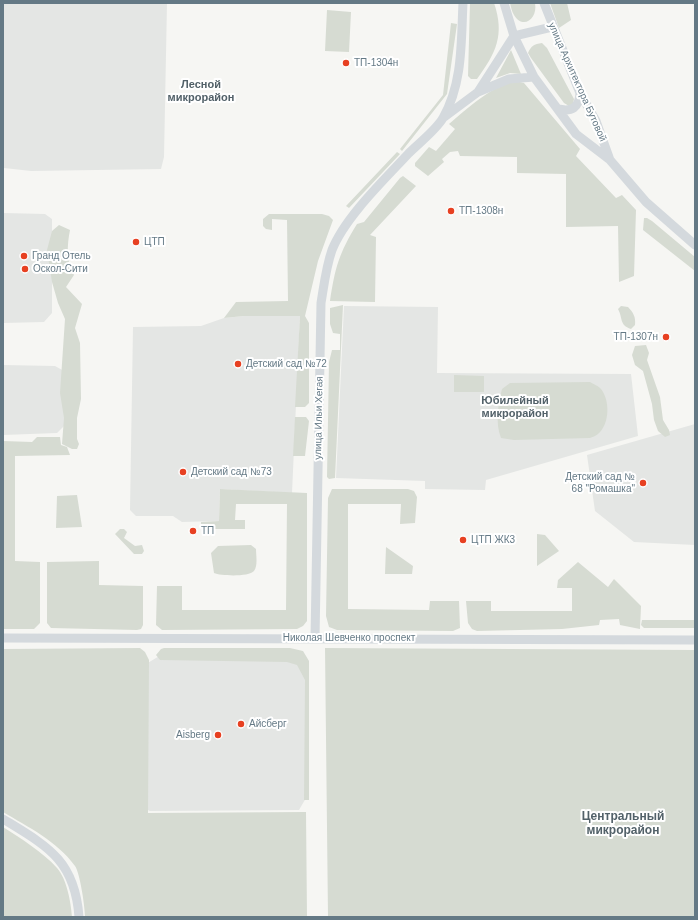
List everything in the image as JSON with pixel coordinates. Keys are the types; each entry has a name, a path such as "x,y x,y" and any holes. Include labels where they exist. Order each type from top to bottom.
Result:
{"main road":[{"name":"улица Ильи Хегая","path":"315,638 321,303 327,267 332,250 350,220 376,189 442,119 453,96 460,72 463,3"},
{"name":"улица Архитектора Бутовой","path":"504,3 514,36 534,77 576,134 610,160 646,202 695,245"},
{"name":"улица Архитектора Бутовой","path":"544,3 552,27 580,92 596,121 610,160"},
{"path":"478,92 514,36 552,27"},
{"path":"442,119 478,92 509,79 534,77"},
{"path":"558,109 567,111 575,108 579,102 580,92"},
{"name":"Николая Шевченко проспект","path":"3,638 695,640"},
{"path":"3,819 47,848 63,864 72,882 79,917"}],"shaded area":[{"path":"3,3 167,3 164,157 161,169 31,171 4,168"},
{"path":"470,3 494,3 499,25 497,43 494,52 477,79 471,79 468,76"},
{"path":"510,3 535,3 532,18 529,21 522,22 513,14"},
{"path":"550,3 567,3 571,20 559,28"},
{"path":"327,10 351,12 349,52 325,51"},
{"path":"451,23 457,24 447,94 402,151 400,149 443,95"},
{"path":"542,43 547,48 574,99 573,104 569,106 564,103 528,53 533,46"},
{"path":"511,50 521,74 510,73 496,78"},
{"path":"516,81 524,83 580,149 576,156 616,198 622,195 636,210 634,276 619,282 618,226 566,227 566,174 517,173 517,157 460,156 458,151 450,152 442,159 444,162 428,176 415,166 415,163 429,147 436,151 455,129 449,124 464,111 480,98 498,88"},
{"path":"397,152 400,154 349,208 346,206"},
{"path":"403,176 416,186 370,235 376,237 375,302 330,301 339,261 351,234 357,224 364,222"},
{"path":"3,213 45,214 52,219 52,313 44,322 3,323"},
{"path":"269,214 322,214 329,216 333,220 318,261 305,316 309,323 309,403 305,407 295,407 300,316 244,316 224,318 236,302 288,301 287,220 272,219 272,230 266,229 263,226 263,219"},
{"path":"644,218 652,221 695,257 695,271 643,230"},
{"path":"59,225 70,230 68,259 74,275 66,287 82,304 75,328 80,343 81,399 77,418 77,439 79,444 77,449 72,449 62,444 64,418 60,393 65,319 58,303 52,282 47,250 52,231"},
{"path":"343,305 335,478 329,479 327,477 329,362 332,350 340,350 340,334 333,333 330,324 330,308"},
{"path":"344,306 438,307 437,373 631,374 638,436 486,480 485,490 425,489 425,481 336,478"},
{"path":"621,306 628,307 634,315 635,325 631,329 622,321 618,309"},
{"path":"244,316 300,316 292,493 220,489 219,521 182,522 173,516 136,516 130,510 133,327 201,326 224,318"},
{"path":"646,345 649,353 647,360 660,397 663,420 669,430 670,435 665,437 658,431 654,420 652,404 643,371 635,365 632,355 635,346"},
{"path":"3,365 55,366 64,371 66,424 57,433 3,435"},
{"path":"454,375 484,376 484,392 454,392"},
{"path":"590,382 601,389 607,405 607,418 602,430 598,434 590,438 514,440 501,438 498,426 499,401 502,389 510,383"},
{"path":"295,417 306,417 309,421 305,456 293,456"},
{"name":"Детский сад № 68 \"Ромашка\"","path":"695,424 695,545 634,542 595,511 587,455"},
{"path":"37,437 60,437 61,445 67,447 70,455 15,456 15,561 40,562 40,623 34,629 3,629 3,441 32,442"},
{"path":"220,489 307,493 307,621 303,626 297,629 162,630 156,625 157,586 182,586 182,610 286,610 287,504 236,504 235,520 245,520 245,529 201,529 201,522 219,521"},
{"path":"332,489 408,489 414,491 417,497 415,523 400,524 401,504 348,504 348,609 429,610 430,601 459,601 460,628 453,631 337,630 329,627 326,616 328,498"},
{"path":"77,495 82,527 56,528 57,496"},
{"path":"120,529 124,529 127,532 124,538 135,546 142,545 144,551 142,554 134,554 115,534"},
{"path":"537,534 545,535 559,551 537,566"},
{"path":"251,545 256,549 256,563 254,571 247,574 235,575 222,575 214,573 211,553 218,546"},
{"path":"386,547 413,566 412,574 385,574"},
{"path":"99,561 99,585 143,586 143,625 141,629 51,628 47,623 47,562"},
{"path":"578,562 608,587 614,579 641,606 640,629 620,625 619,619 600,620 599,625 562,629 477,631 472,629 468,623 466,601 491,601 491,611 572,611 572,588 557,588 558,580"},
{"path":"642,620 695,620 695,628 644,628 641,625"},
{"path":"140,648 145,652 149,660 148,813 306,812 307,917 85,917 83,898 77,870 68,857 51,842 3,812 3,649"},
{"path":"290,648 303,651 309,661 309,800 304,800 305,680 297,665 287,662 160,660 156,655 161,649"},
{"path":"325,648 695,650 695,917 328,917"},
{"path":"161,655 288,656 306,667 306,798 299,810 150,811 145,809 146,664"},
{"path":"3,827 38,851 57,868 66,885 72,917 3,917"}],"place":[{"name":"ТП-1304н","path":"346,63"},
{"name":"ТП-1308н","path":"451,211"},
{"name":"ЦТП","path":"136,242"},
{"name":"Гранд Отель","path":"24,256"},
{"name":"Оскол-Сити","path":"25,269"},
{"name":"ТП-1307н","path":"666,337"},
{"name":"Детский сад №72","path":"238,364"},
{"name":"Детский сад №73","path":"183,472"},
{"name":"Детский сад № 68 \"Ромашка\"","path":"643,483"},
{"name":"ТП","path":"193,531"},
{"name":"ЦТП ЖК3","path":"463,540"},
{"name":"Айсберг","path":"241,724"},
{"name":"Aisberg","path":"218,735"}],"district":[{"name":"Лесной микрорайон","path":"201,91"},
{"name":"Юбилейный микрорайон","path":"515,407"},
{"name":"Центральный микрорайон","path":"623,824"}]}
